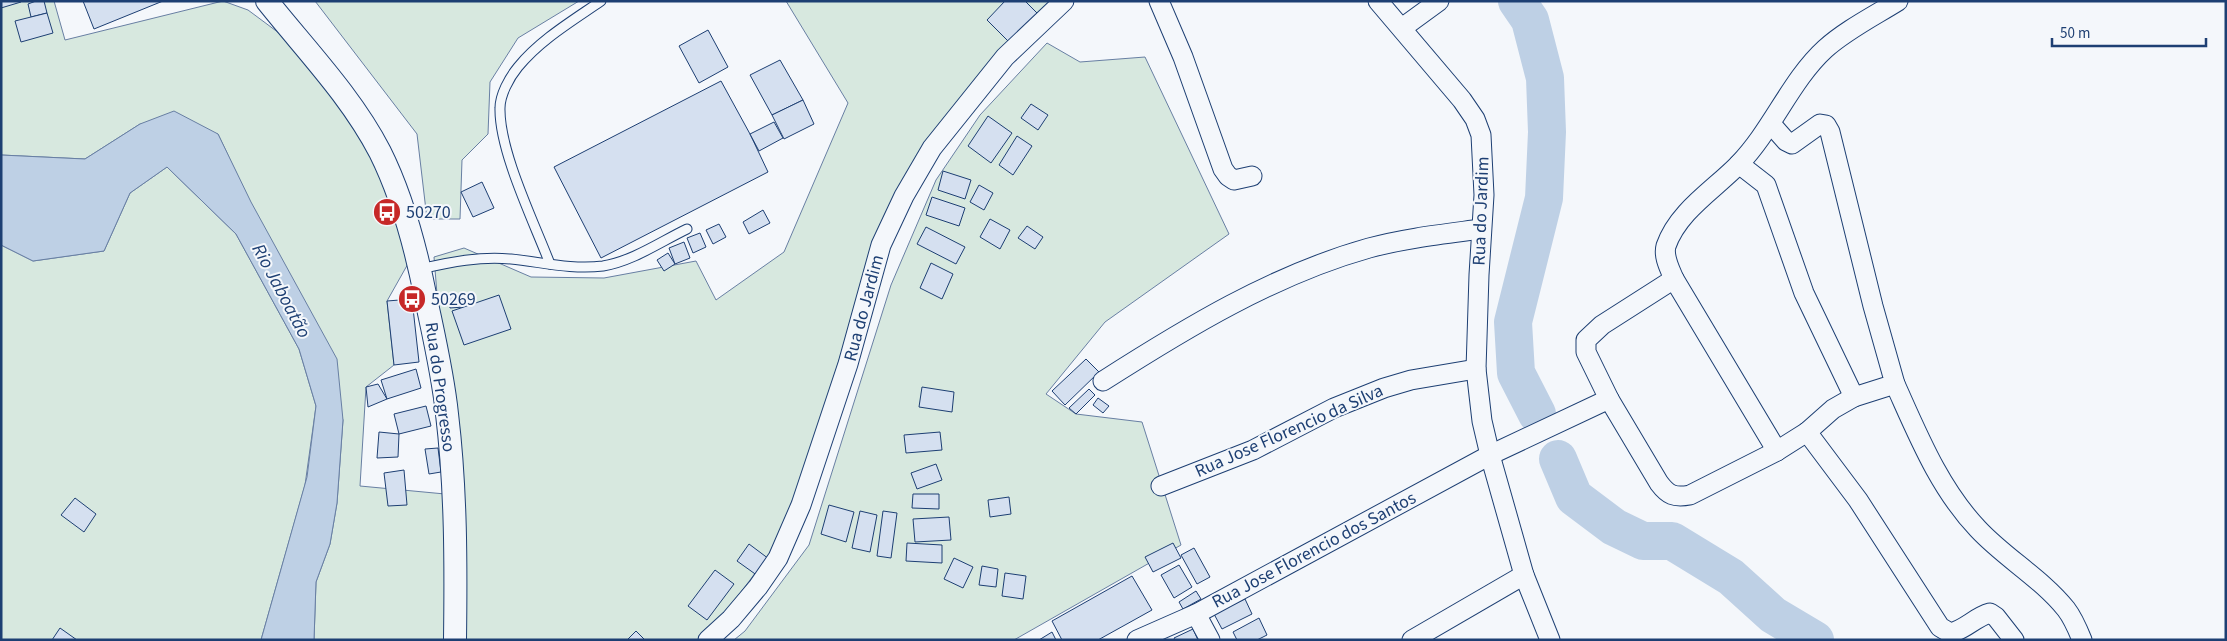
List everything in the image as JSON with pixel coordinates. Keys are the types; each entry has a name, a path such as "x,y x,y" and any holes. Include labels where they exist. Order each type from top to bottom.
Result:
{"street":[{"name":"Rua do Progresso","path":"267,1 353,106 380,152 404,208 420,269 436,345 447,413 455,519 455,640"},
{"name":"Rua do Jardim","path":"708,640 731,619 758,587 778,558 801,504 848,364 881,245 904,196 932,148 1005,57 1064,1"},
{"path":"1159,1 1183,57 1223,169 1234,180 1252,176"},
{"name":"Rua do Jardim","path":"1378,1 1475,119 1482,135 1484,195 1476,369 1482,421 1524,575 1550,640"},
{"path":"1402,28 1438,1"},
{"path":"1777,452 1674,279 1667,262 1666,246 1690,211 1739,164 1771,124 1813,62 1825,49 1842,35 1898,1"},
{"path":"1771,124 1786,141 1792,144 1820,124 1826,124 1830,132 1894,384 1929,460 1951,496 1978,530 2042,586 2066,610 2082,640"},
{"path":"1739,164 1766,186 1804,293 1854,397"},
{"path":"1103,381 1184,329 1286,279 1370,248 1481,229"},
{"path":"1674,279 1602,324 1586,340 1586,352 1609,399 1659,483 1666,492 1675,498 1690,495 1777,452 1807,432 1833,409 1854,397 1894,384"},
{"name":"Rua Jose Florencio da Silva","path":"1161,486 1253,450 1334,408 1384,388 1411,380 1476,369"},
{"name":"Rua Jose Florencio dos Santos","path":"1137,640 1196,614 1490,455 1609,399"},
{"path":"1807,432 1858,500 1940,627 1950,633 1960,631 1990,613 1996,617 2014,640"},
{"path":"1412,640 1524,575"},
{"path":"1196,614 1210,640"}],"lane":[{"path":"550,264 510,160 502,132 500,107 504,91 517,68 539,45 601,1"},
{"path":"420,269 473,258 510,259 580,267 620,262 687,229"}],"shaded area":[{"path":"1,1 54,1 65,40 223,1 248,10 283,36 343,109 375,155 409,262 387,301 394,365 366,387 360,486 445,494 445,640 314,640 316,582 330,544 337,503 343,420 250,202 218,134 140,124 85,159 1,155"},
{"path":"315,1 579,1 518,38 490,82 488,134 462,160 460,219 427,219 417,134"},
{"path":"786,1 1051,1 1000,54 877,241 795,499 774,548 717,624 699,640 465,640 434,257 464,248 531,277 604,278 696,261 716,300 784,252 848,103"},
{"path":"1047,43 1080,62 1145,57 1229,234 1105,322 1046,394 1076,414 1142,422 1181,545 1014,640 734,640 745,631 809,545 891,285 936,180 980,115"},
{"path":"167,167 236,234 299,349 316,406 305,485 261,640 1,640 1,245 33,261 104,251 130,193"}],"water":[{"name":"Rio Jaboatão","path":"174,111 218,134 251,202 337,359 343,420 337,503 330,544 316,582 314,640 261,640 307,477 316,406 299,349 236,234 167,167 130,193 104,251 33,261 1,245 1,155 85,159 140,124"}],"building":[{"path":"1,1 21,1 21,2 1,8"},
{"path":"44,1 47,13 31,17 28,4"},
{"path":"83,1 163,1 94,29"},
{"path":"1005,1 1025,1 1038,14 1010,43 987,20"},
{"path":"47,13 53,33 21,42 15,21"},
{"path":"708,30 728,67 699,83 679,46"},
{"path":"780,60 803,100 772,115 750,75"},
{"path":"721,81 768,172 601,258 554,167"},
{"path":"803,100 814,124 784,139 772,115"},
{"path":"1031,104 1048,115 1038,130 1021,118"},
{"path":"988,116 1012,133 991,163 968,146"},
{"path":"774,122 783,138 759,151 750,134"},
{"path":"1017,136 1032,146 1013,175 999,165"},
{"path":"943,171 971,180 965,199 938,190"},
{"path":"482,182 494,208 473,217 461,192"},
{"path":"979,185 993,193 984,210 970,202"},
{"path":"932,197 965,208 959,226 926,215"},
{"path":"763,210 770,223 749,234 743,222"},
{"path":"990,219 1010,230 1000,249 980,237"},
{"path":"719,224 726,237 713,244 706,230"},
{"path":"1027,226 1043,237 1035,249 1018,238"},
{"path":"926,227 965,247 956,264 917,244"},
{"path":"700,233 706,247 693,253 687,238"},
{"path":"684,242 690,258 675,264 669,248"},
{"path":"668,253 675,264 664,271 657,260"},
{"path":"931,263 953,274 942,299 920,288"},
{"path":"461,294 464,307 450,308 448,296"},
{"path":"499,295 511,329 464,345 452,311"},
{"path":"412,299 419,362 394,365 387,301"},
{"path":"1086,359 1099,372 1065,405 1052,391"},
{"path":"416,369 421,388 387,399 381,380"},
{"path":"378,384 387,399 368,407 366,387"},
{"path":"922,387 954,392 952,412 919,407"},
{"path":"1089,389 1095,395 1076,414 1069,408"},
{"path":"1098,398 1109,406 1103,413 1093,405"},
{"path":"426,406 431,426 399,434 394,414"},
{"path":"379,432 399,434 398,457 377,458"},
{"path":"940,432 942,450 906,453 904,435"},
{"path":"438,448 441,472 429,474 425,449"},
{"path":"936,464 942,480 917,489 911,473"},
{"path":"404,470 407,505 388,506 384,473"},
{"path":"913,494 939,494 939,509 912,508"},
{"path":"1009,497 1011,514 990,517 988,500"},
{"path":"75,498 96,514 84,532 61,515"},
{"path":"829,505 854,512 846,542 821,534"},
{"path":"860,511 877,515 870,552 852,548"},
{"path":"883,511 897,513 891,558 877,556"},
{"path":"949,517 951,540 915,542 913,519"},
{"path":"907,543 942,545 942,563 906,561"},
{"path":"1173,543 1181,558 1153,572 1145,557"},
{"path":"749,544 769,559 758,576 737,561"},
{"path":"1194,548 1210,577 1197,584 1181,555"},
{"path":"954,558 973,567 963,588 944,579"},
{"path":"1179,565 1192,587 1174,598 1161,575"},
{"path":"982,566 998,569 996,587 979,585"},
{"path":"715,570 734,584 707,620 688,606"},
{"path":"1005,573 1026,576 1023,599 1002,596"},
{"path":"1132,576 1152,610 1098,640 1062,640 1052,621"},
{"path":"1196,591 1201,599 1183,609 1179,602"},
{"path":"1245,599 1252,614 1222,629 1214,614"},
{"path":"1259,618 1267,635 1257,640 1237,640 1233,632"},
{"path":"60,628 77,640 52,640"},
{"path":"1193,629 1198,640 1175,640 1174,638"},
{"path":"636,631 645,640 627,640"},
{"path":"1052,632 1056,640 1039,640"}],"waterway":[{"path":"1517,1 1530,20 1545,78 1547,132 1544,198 1513,322 1516,373 1537,414"},
{"path":"1558,459 1574,497 1614,527 1643,541 1672,541 1731,577 1773,615 1815,640"}],"place":[{"name":"50270","path":"387,212"},
{"name":"50269","path":"412,299"}]}
